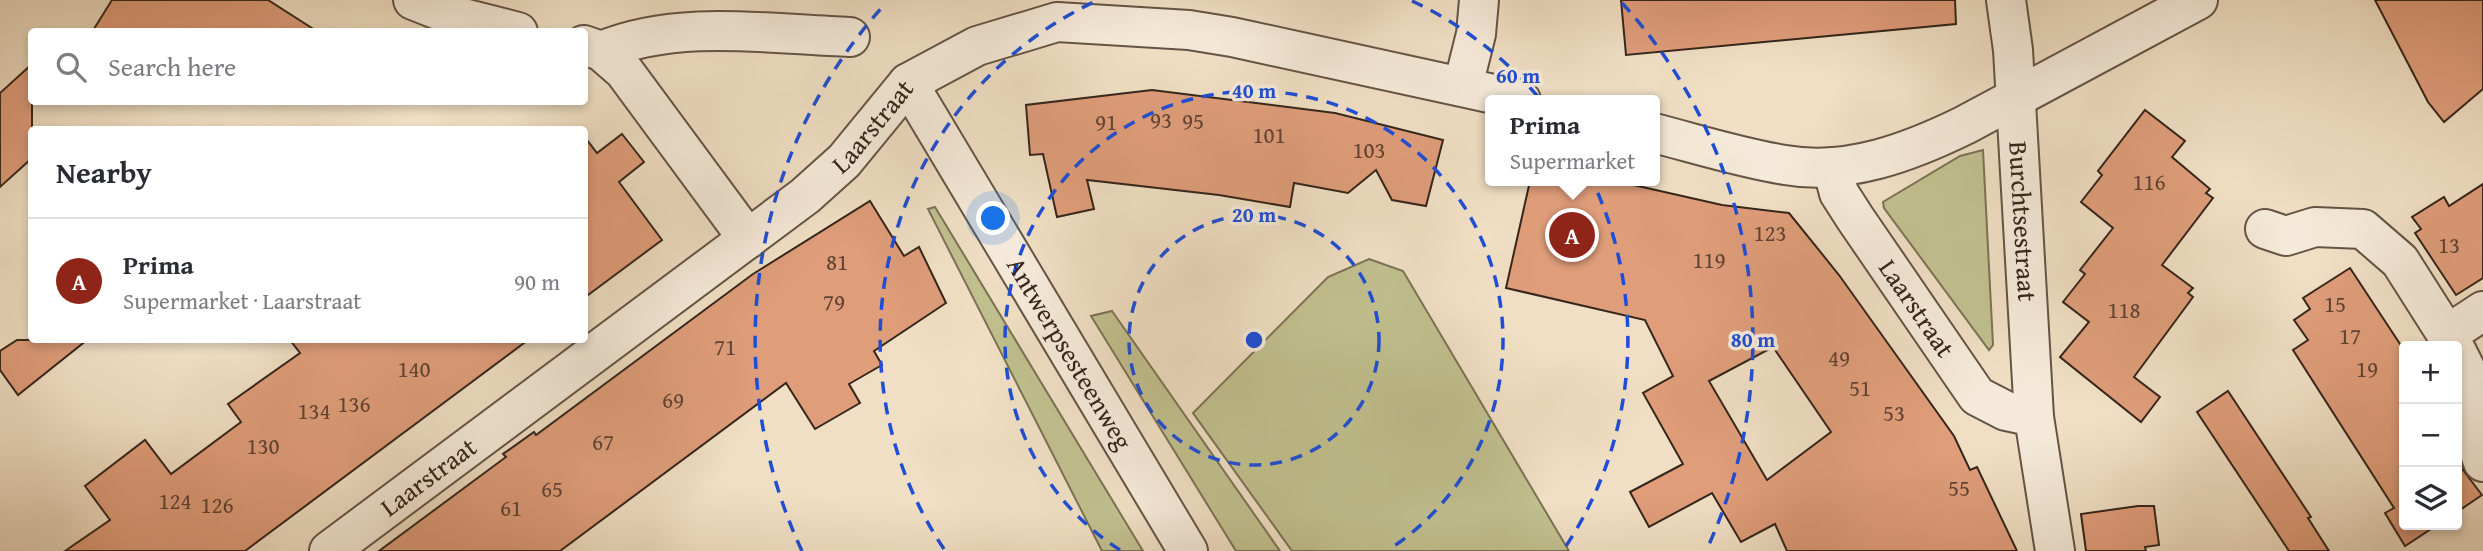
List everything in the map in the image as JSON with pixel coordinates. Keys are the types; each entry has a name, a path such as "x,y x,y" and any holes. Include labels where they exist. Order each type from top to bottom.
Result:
{"street":[{"path":"413,0 451,15 502,28"},
{"path":"1463,86 1476,34 1479,0"},
{"name":"Burchtsestraat","path":"2006,0 2034,417 2054,551"},
{"path":"1660,134 1786,166 1832,167 1872,162 1929,143 2197,0"},
{"name":"Laarstraat","path":"329,551 805,196 844,161 908,83 977,46 1056,22 1189,30 1500,95"},
{"path":"593,48 650,35 705,32 849,37"},
{"path":"593,48 624,71 748,239"},
{"name":"Antwerpsesteenweg","path":"908,83 1188,551"},
{"name":"Laarstraat","path":"1832,167 1839,193 1977,396 2006,411 2034,417"},
{"path":"2265,229 2286,236 2315,227 2363,229 2400,261 2451,341"},
{"path":"2456,341 2483,311"},
{"path":"2462,362 2473,384 2473,433 2483,463"}],"shaded area":[{"path":"1983,150 1993,345 1989,350 1884,208 1883,202 1960,156"},
{"path":"935,207 1143,551 1102,551 928,209"},
{"path":"1369,259 1403,271 1569,551 1292,551 1193,413 1328,277"},
{"path":"1112,311 1280,551 1236,551 1091,316"}],"building":[{"path":"112,0 268,0 312,28 94,28"},
{"path":"1621,0 1955,0 1956,24 1626,55"},
{"path":"2375,0 2483,0 2483,89 2444,122 2428,102"},
{"path":"28,68 28,105 32,105 32,126 28,126 28,162 0,187 0,93"},
{"path":"1152,90 1335,113 1443,140 1426,206 1392,200 1376,170 1348,193 1294,183 1290,207 1219,195 1087,180 1094,209 1057,217 1043,154 1030,155 1026,105"},
{"path":"2145,110 2185,141 2172,157 2210,189 2206,193 2213,198 2162,265 2193,288 2188,293 2193,297 2134,377 2160,397 2141,422 2060,357 2089,322 2063,302 2085,274 2080,270 2113,228 2081,202 2102,175 2098,171"},
{"path":"622,134 644,162 619,182 662,240 588,295 588,141 597,153"},
{"path":"2483,184 2483,278 2456,295 2415,233 2421,229 2412,217 2444,197 2449,206"},
{"path":"1529,186 1638,186 1722,205 1789,213 1839,275 1954,436 1970,470 1977,467 2017,551 1787,551 1775,524 1741,542 1712,493 1649,527 1630,492 1683,464 1643,393 1673,376 1645,320 1506,288","holes":["1773,347 1831,432 1767,480 1709,381"]},
{"path":"870,201 904,256 919,247 946,303 874,351 882,365 849,384 860,403 815,429 786,383 560,551 379,551 506,457 503,454 534,432 536,435 753,274"},
{"path":"2350,268 2399,342 2399,530 2429,530 2405,546 2385,513 2394,508 2293,350 2308,340 2294,320 2310,309 2303,298"},
{"path":"17,340 28,340 28,343 83,343 18,395 0,370 0,351"},
{"path":"292,343 524,343 245,551 65,551 110,520 85,486 145,440 171,474 241,422 228,404 300,353"},
{"path":"2228,391 2311,517 2308,518 2329,551 2289,551 2197,412"},
{"path":"2462,468 2463,470 2482,495 2462,509"},
{"path":"2154,506 2159,545 2145,547 2146,551 2086,551 2081,514"}],"place":[{"name":"Prima","path":"1572,235"}]}
